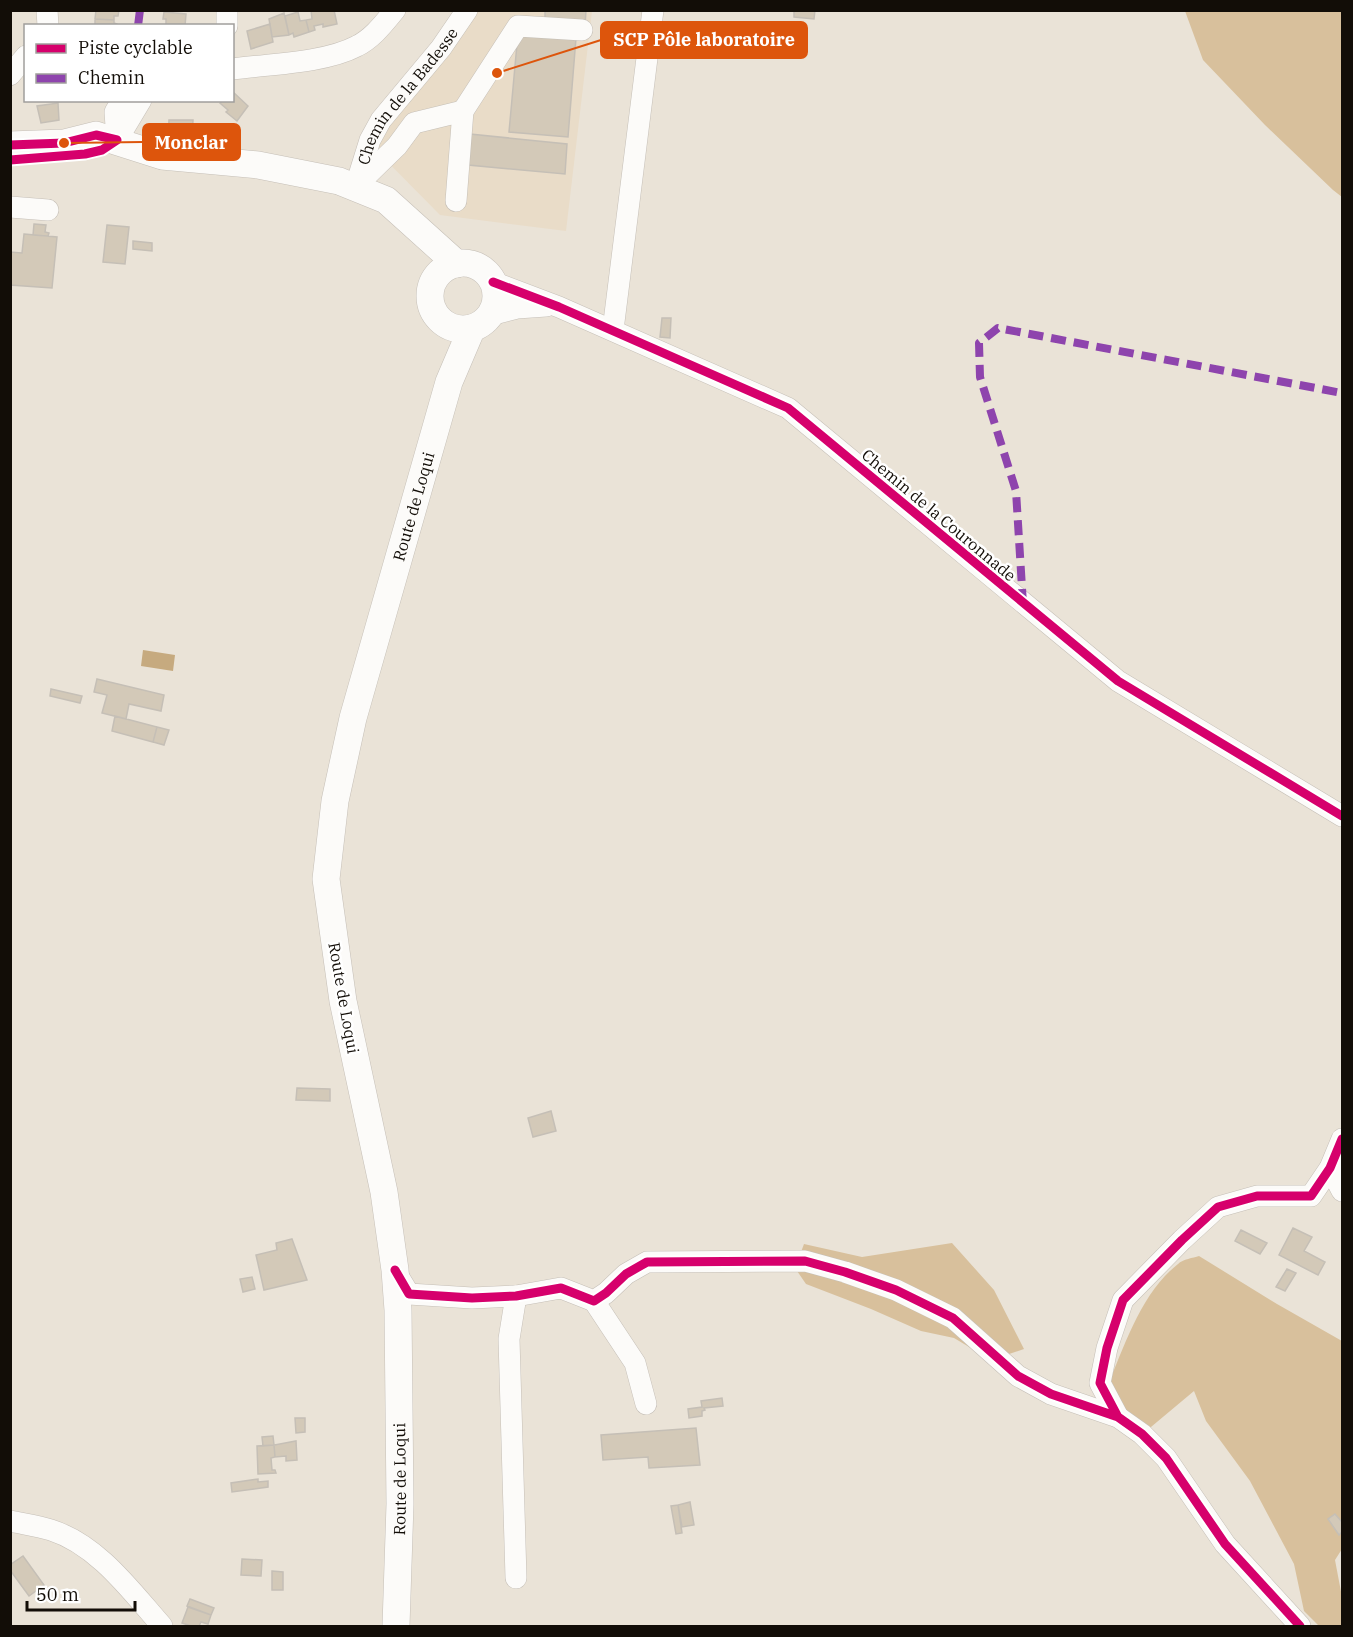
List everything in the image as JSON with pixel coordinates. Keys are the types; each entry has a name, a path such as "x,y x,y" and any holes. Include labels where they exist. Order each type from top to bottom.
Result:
{"main road":[{"path":"10,145 64,143 96,135 162,156 258,165 356,186 386,200 457,264"},
{"path":"10,160 85,154 102,150 117,140"},
{"path":"406,219 421,245 432,282"},
{"path":"468,263 478,267 493,282 495,293 495,304 481,321 461,329 450,327 441,321 434,313 430,303 432,282 438,273 457,264 468,263"},
{"name":"Route de Loqui","path":"441,321 445,334 449,382"},
{"name":"Route de Loqui","path":"396,1626 400,1504 398,1310 395,1270 384,1192 341,992 326,879 335,801 353,718 449,382 481,321"}],"street":[{"path":"234,69 329,57 358,46 376,32 395,10"},
{"name":"Chemin de la Badesse","path":"356,186 370,140 381,120 441,48 467,10"},
{"path":"613,330 653,10"},
{"path":"456,201 463,111 518,26 582,30"},
{"path":"10,75 24,59"},
{"path":"117,140 115,112 121,102"},
{"path":"117,140 140,102"},
{"path":"356,186 397,146 414,123 463,111"},
{"path":"10,207 48,210"},
{"name":"Chemin de la Couronnade","path":"493,282 613,330 788,408 1118,681 1342,816"},
{"name":"Chemin de la Couronnade","path":"481,321 517,308 559,307"},
{"path":"1118,1417 1100,1383 1107,1348 1123,1300 1218,1207 1257,1196 1311,1196 1330,1167 1342,1139"},
{"path":"1330,1167 1342,1191"},
{"path":"594,1300 606,1293 626,1274 647,1262 805,1261 896,1290 953,1318 1018,1376 1051,1394 1118,1417 1142,1434 1166,1458 1225,1544 1300,1626"},
{"path":"395,1270 410,1294 472,1298 516,1296 561,1288 594,1300 635,1363 646,1404"},
{"path":"516,1296 509,1339 516,1578"},
{"path":"10,1521 53,1531 87,1548 130,1590 162,1626"}],"shaded area":[{"path":"458,11 592,11 566,231 440,215 361,135"},
{"path":"1185,11 1342,11 1342,197 1265,125 1203,60"},
{"path":"143,650 175,655 173,671 141,666"},
{"path":"952,1243 994,1290 1024,1349 991,1360 954,1338 921,1331 806,1284 795,1268 804,1244 862,1257"},
{"path":"1199,1256 1342,1341 1342,1549 1335,1560 1342,1597 1342,1626 1319,1626 1304,1611 1294,1564 1250,1481 1206,1421 1194,1391 1145,1432 1121,1413 1107,1387 1135,1321 1154,1290 1180,1262"}],"building":[{"path":"96,10 119,10 114,20 95,19"},
{"path":"311,10 334,10 337,24 314,26 315,30 309,32 306,20 312,19"},
{"path":"545,10 586,10 585,26 545,24"},
{"path":"794,10 815,10 814,19 794,17"},
{"path":"164,12 186,14 185,24 166,24 166,19 163,19"},
{"path":"298,12 300,21 306,20 309,32 294,37 293,33 289,35 285,16"},
{"path":"284,13 289,35 272,37 269,19"},
{"path":"95,19 114,20 117,24 95,24"},
{"path":"270,24 273,42 251,49 247,31"},
{"path":"518,33 576,38 568,137 509,132"},
{"path":"234,93 248,106 237,121 226,112 228,110 220,103 234,102"},
{"path":"58,103 59,120 41,123 37,106"},
{"path":"169,120 193,120 192,144 168,144"},
{"path":"470,134 567,144 565,174 468,165"},
{"path":"34,224 46,225 45,232 49,233 48,236 33,235"},
{"path":"107,225 129,227 125,264 103,262"},
{"path":"24,234 57,237 52,288 10,285 10,252 22,253"},
{"path":"133,241 152,243 152,251 133,249"},
{"path":"662,318 671,318 670,338 660,337"},
{"path":"97,679 164,695 161,711 129,704 126,719 102,713 107,695 94,692"},
{"path":"51,689 82,696 80,703 50,696"},
{"path":"115,716 157,727 153,742 112,731"},
{"path":"157,727 169,730 164,745 153,742"},
{"path":"297,1088 330,1089 330,1101 296,1100"},
{"path":"551,1111 556,1131 533,1137 528,1118"},
{"path":"1293,1228 1312,1237 1304,1251 1325,1262 1318,1275 1279,1255"},
{"path":"1241,1230 1267,1243 1260,1254 1235,1241"},
{"path":"292,1239 307,1280 264,1290 256,1255 277,1250 276,1243"},
{"path":"1287,1269 1296,1273 1285,1291 1276,1287"},
{"path":"252,1277 255,1289 243,1292 240,1279"},
{"path":"722,1398 723,1406 704,1408 702,1416 689,1418 688,1409 702,1407 701,1401"},
{"path":"295,1418 305,1418 305,1432 296,1433"},
{"path":"696,1428 700,1465 649,1468 648,1457 603,1460 601,1435"},
{"path":"273,1436 274,1445 263,1446 262,1437"},
{"path":"296,1441 297,1460 286,1461 286,1456 275,1457 274,1445"},
{"path":"274,1445 275,1457 271,1458 272,1470 276,1473 258,1474 257,1446"},
{"path":"258,1479 258,1482 268,1481 268,1487 232,1492 231,1483"},
{"path":"690,1502 694,1525 682,1527 678,1505"},
{"path":"678,1505 682,1533 676,1534 671,1506"},
{"path":"1335,1514 1342,1522 1342,1532 1339,1535 1328,1519"},
{"path":"23,1556 44,1585 29,1596 10,1570 10,1565"},
{"path":"242,1559 262,1560 261,1576 241,1575"},
{"path":"272,1571 283,1572 283,1590 272,1590"},
{"path":"190,1599 214,1608 211,1615 187,1606"},
{"path":"188,1607 211,1615 208,1624 201,1622 199,1626 191,1626 182,1623"}],"marked path":[{"path":"138,24 140,10"},
{"path":"1023,604 1016,491 980,377 979,343 998,328 1342,393"}],"cycle path":[{"path":"10,145 64,143 96,135 117,140"},
{"path":"10,160 85,154 102,150 117,140"},
{"path":"493,282 559,307 788,408 1118,681 1342,816"},
{"path":"1118,1417 1100,1383 1107,1348 1123,1300 1218,1207 1257,1196 1311,1196 1330,1168 1342,1139"},
{"path":"395,1270 409,1294 472,1298 516,1296 561,1288 594,1301 626,1274 647,1262 805,1261 896,1290 953,1318 1018,1376 1051,1394 1118,1417 1142,1434 1166,1458 1225,1544 1300,1626"}],"place":[{"name":"SCP Pôle laboratoire","path":"497,73"},
{"name":"Monclar","path":"64,143"}]}
